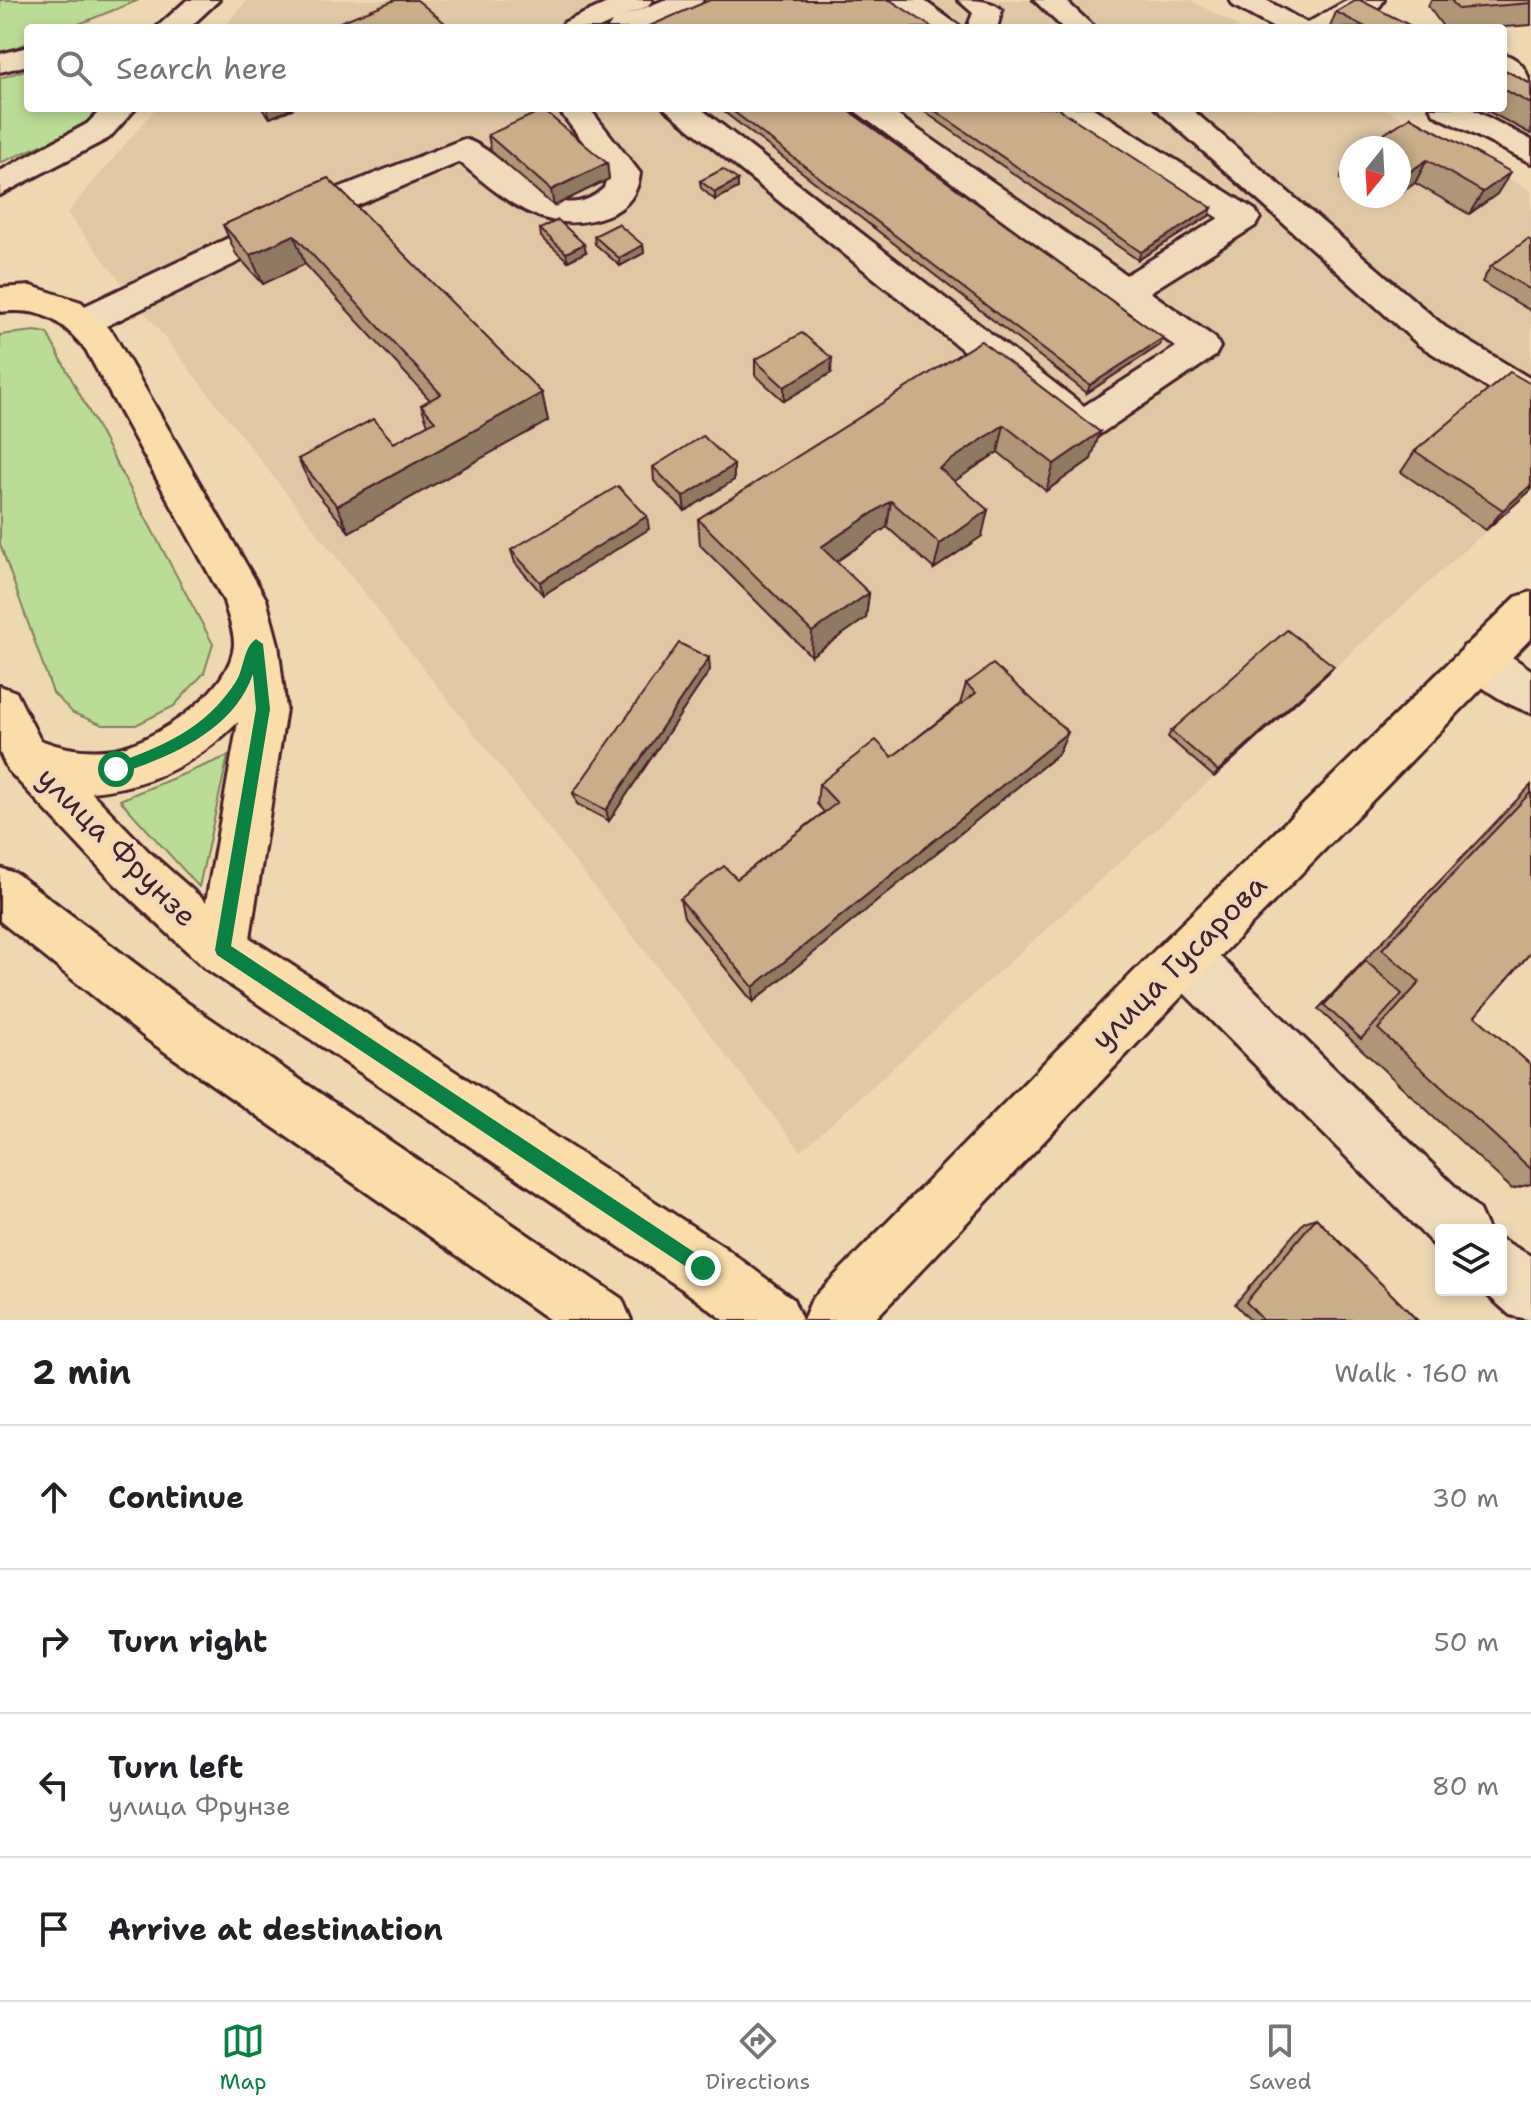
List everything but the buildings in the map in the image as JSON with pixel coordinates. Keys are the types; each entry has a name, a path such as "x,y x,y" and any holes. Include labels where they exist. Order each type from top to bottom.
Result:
{"main road":[{"path":"0,300 44,298 65,305 85,321 100,342 245,599 256,644 263,709 223,950"},
{"name":"улица Гусарова","path":"833,1320 1184,957 1531,610"},
{"path":"24,755 66,770 116,769 167,752 211,722 243,684 256,644"},
{"name":"улица Фрунзе","path":"0,706 24,755 131,867 223,950 703,1268 772,1320"},
{"path":"3,896 167,1021 601,1320"}],"street":[{"path":"172,24 205,0"},
{"path":"584,24 638,0"},
{"path":"632,24 689,0"},
{"path":"903,0 941,24"},
{"path":"972,0 988,10 983,24"},
{"path":"1048,0 1075,24"},
{"path":"1244,0 1289,24"},
{"path":"1325,24 1370,0"},
{"path":"1507,52 1531,50"},
{"path":"0,63 24,57"},
{"path":"1507,68 1522,86 1531,91"},
{"path":"0,185 98,131 116,112"},
{"path":"685,112 1083,426 1202,347 873,112"},
{"path":"1176,112 1432,336 1531,397"},
{"path":"1454,112 1531,153"},
{"path":"85,321 327,205 464,149 548,211 570,214 593,211 614,199 622,189 624,173 577,113"},
{"path":"1095,113 1243,218 1125,292"},
{"path":"1480,659 1531,694"},
{"path":"1184,957 1453,1224"},
{"path":"1507,1273 1531,1294"}],"shaded area":[{"path":"247,0 1191,0 1234,24 226,24"},
{"path":"153,112 1391,112 1531,191 1531,490 801,1151 67,213"}],"green space":[{"path":"0,0 139,0 79,24 24,24 24,45 0,54"},
{"path":"24,70 24,112 97,112 79,129 0,163 0,78"},
{"path":"35,331 47,333 213,644 204,673 174,706 136,725 103,725 73,713 53,693 0,544 0,335"},
{"path":"228,756 199,887 120,800"}],"route":[{"path":"116,769 167,752 211,722 243,684 256,644 263,709 223,950 703,1268"}]}
